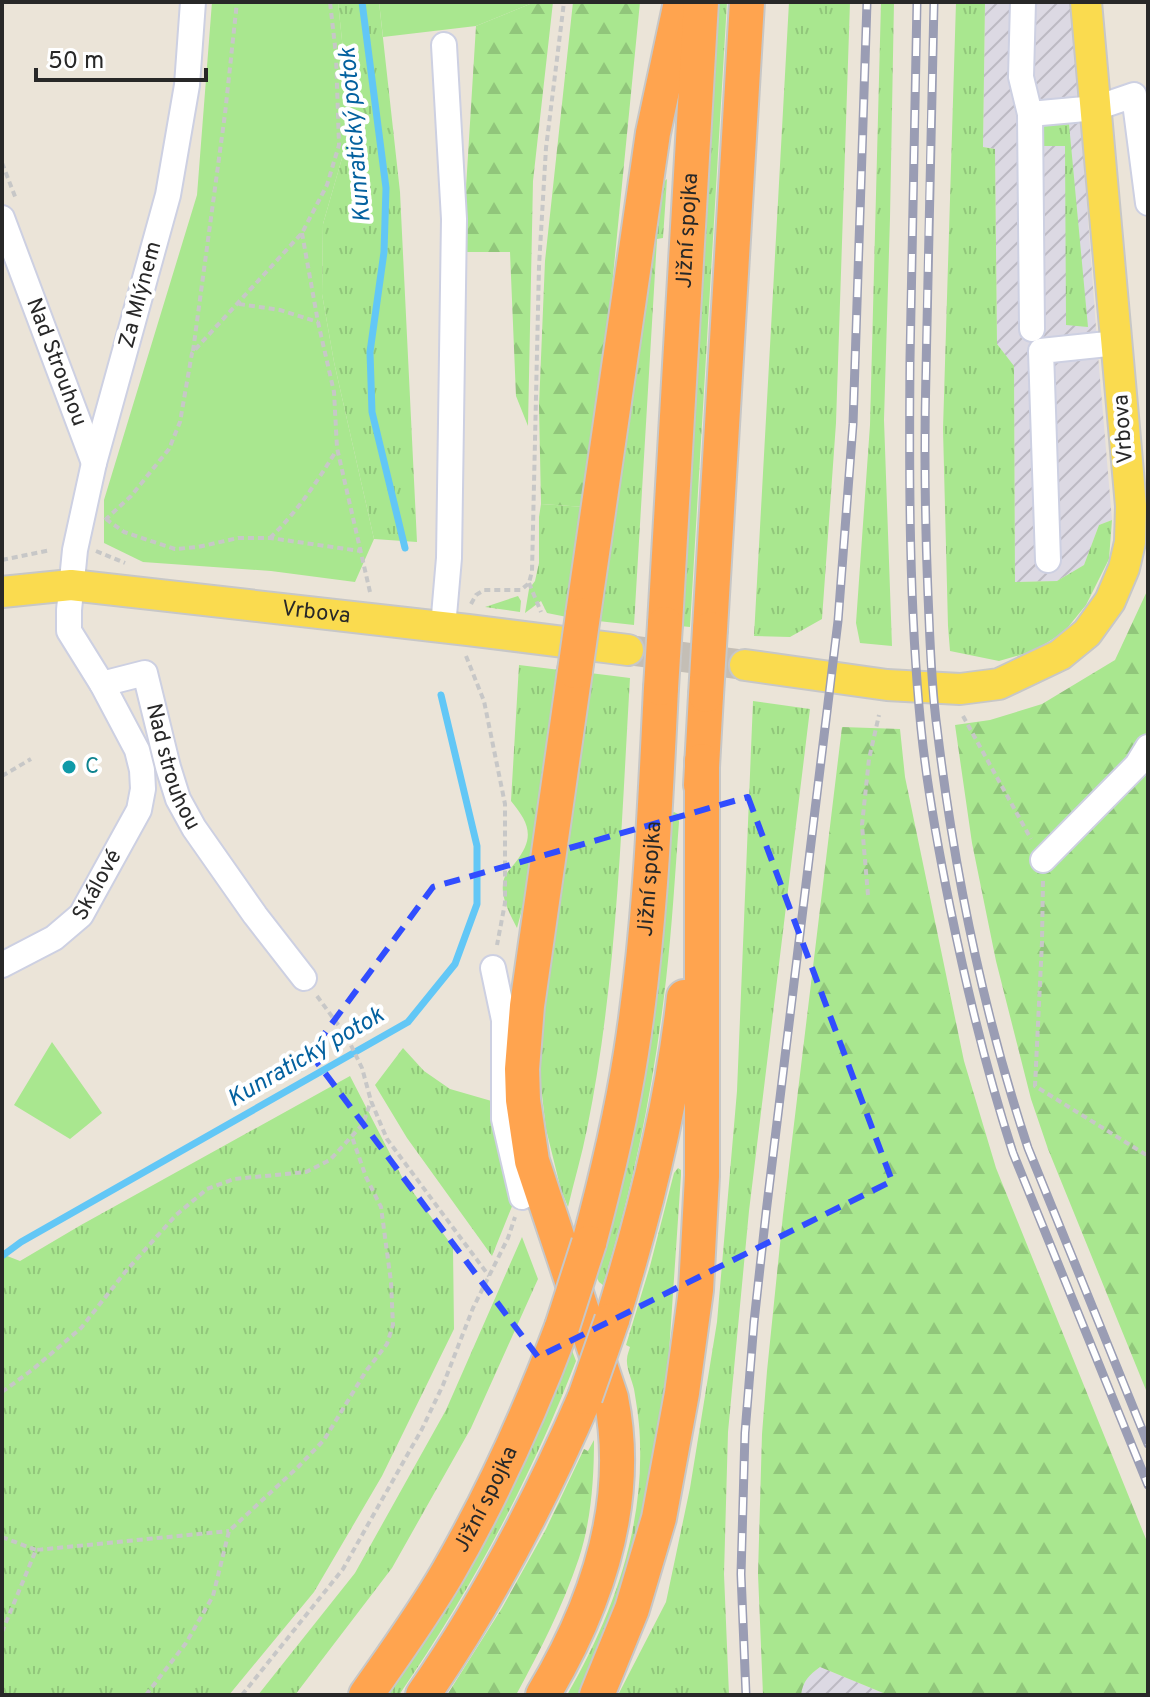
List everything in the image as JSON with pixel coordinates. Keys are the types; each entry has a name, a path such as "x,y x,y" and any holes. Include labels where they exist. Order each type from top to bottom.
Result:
{"highway":[{"path":"543,1695 579,1626 600,1572 614,1512 618,1452 611,1398 532,1161 523,1100 523,1039 653,133 681,2"},
{"name":"Jižní spojka","path":"366,1695 412,1630 447,1572 527,1415 562,1327 589,1243 620,1116 645,936 701,2"},
{"name":"Jižní spojka","path":"423,1695 502,1569 553,1470 585,1397 612,1320 651,1185 675,1063 695,894 747,2"},
{"path":"597,1695 637,1595 659,1518 682,1393 696,1290 702,1176 702,761"}],"main road":[{"name":"Vrbova","path":"745,665 887,685 960,689 999,684 1060,655 1087,633 1110,601 1124,568 1130,542 1131,506 1086,2"},
{"name":"Vrbova","path":"2,592 71,585 628,650"}],"street":[{"name":"Za Mlýnem","path":"71,585 78,532 94,463 168,195 187,85 193,2"},
{"path":"1023,2 1021,77 1030,114 1032,329"},
{"path":"443,627 449,558 454,219 444,45"},
{"path":"1030,114 1096,108 1134,95 1148,203"},
{"name":"Nad Strouhou","path":"2,218 94,463"},
{"path":"1048,560 1041,351 1117,343"},
{"path":"71,585 69,631 102,684"},
{"name":"Nad strouhou","path":"102,684 145,673 178,799 194,828 255,915 304,978"},
{"name":"Skálové","path":"2,965 54,938 81,915 139,810 143,789 137,750 102,684"},
{"path":"1043,860 1137,765 1148,747"},
{"path":"493,968 504,1020 504,1119 522,1197"}],"path":[{"path":"95,529 131,496 169,449 180,422 225,114 237,2"},
{"path":"192,353 302,233 327,185 339,145 336,55 330,2"},
{"path":"471,607 474,597 481,591 521,590 529,583 532,571 539,266 546,148 564,2"},
{"path":"302,233 334,392 337,448 370,594"},
{"path":"239,304 280,310 318,322"},
{"path":"270,538 288,521 337,448"},
{"path":"106,519 124,532 175,549 238,538 270,538 360,551"},
{"path":"96,540 97,551"},
{"path":"2,560 53,550"},
{"path":"529,583 543,618"},
{"path":"465,654 484,701 505,804 505,903 493,968"},
{"path":"868,895 862,825 869,759 879,715"},
{"path":"963,716 1043,860 1035,1086 1148,1156"},
{"path":"2,776 31,759"},
{"path":"304,978 347,1037 362,1068 371,1101 387,1139 490,1276"},
{"path":"2,1392 81,1328 176,1215 207,1189 234,1179 306,1172 330,1160 363,1124 371,1101"},
{"path":"146,1695 186,1643 213,1596 229,1531 324,1440 366,1371 387,1344 393,1325 381,1207 352,1137"},
{"path":"242,1695 343,1569 422,1429 473,1308 508,1238 522,1197"},
{"path":"2,1537 36,1550 229,1531"},
{"path":"2,1632 36,1550"}],"highlighted area":[{"path":"748,797 892,1181 538,1357 310,1053 433,887"}],"shaded area":[{"path":"985,2 1072,2 1112,520 1099,525 1084,565 1057,581 1015,582 1014,367 997,344 995,149 983,147"},
{"path":"820,1667 888,1695 801,1695 808,1676"}],"green space":[{"path":"212,2 338,2 351,127 323,224 322,294 374,539 355,582 271,571 143,562 104,543 104,500 197,195"},
{"path":"338,2 379,2 400,192 417,542 374,539 322,294 323,224 351,127"},
{"path":"379,2 530,4 476,26 383,37"},
{"path":"530,2 553,2 533,181 528,426 516,396 510,252 462,252 476,26"},
{"path":"573,2 640,2 607,337 585,507 541,504 539,406 545,261"},
{"path":"715,2 727,2 690,627 680,626"},
{"path":"789,2 850,2 836,423 822,619 790,637 754,636"},
{"path":"881,2 894,2 884,420 892,646 860,643 856,623 870,425"},
{"path":"956,2 985,2 983,147 995,149 997,344 1014,366 1015,582 1057,581 1084,565 1099,525 1112,520 1109,559 1086,605 1064,632 1034,651 999,661 950,651 948,626 943,429"},
{"path":"1045,124 1069,124 1088,327 1066,325 1065,146 1040,146 1041,128"},
{"path":"667,179 663,238 657,239 634,625 598,621 660,185"},
{"path":"541,504 585,507 567,617 547,613 541,601 525,613 529,589 535,581 539,563"},
{"path":"1148,589 1148,1395 1048,1149 1031,1099 996,961 972,843 955,725 990,720 1042,704 1115,660"},
{"path":"518,596 520,612 485,607"},
{"path":"519,665 560,670 524,902 517,928 506,904 503,885 528,838 526,824 511,801"},
{"path":"590,673 630,678 616,904 605,1017 587,1129 568,1207 546,1129 538,1061 543,993"},
{"path":"753,701 810,709 749,1211 728,1432 724,1574 729,1695 618,1695 666,1602 690,1488 717,1322 737,1091"},
{"path":"842,727 900,729 905,777 964,1061 996,1168 1148,1544 1148,1695 888,1695 820,1667 807,1679 801,1695 763,1695 758,1574 767,1371"},
{"path":"671,813 678,814 679,822 673,901 655,1057 642,1134 603,1285 595,1274"},
{"path":"52,1042 102,1113 70,1139 14,1105"},
{"path":"403,1048 424,1071 450,1089 495,1102 517,1194 492,1256 407,1138 375,1085"},
{"path":"350,1076 402,1177 453,1247 454,1329 382,1476 314,1592 229,1695 2,1695 2,1254 20,1261"},
{"path":"678,1168 681,1175 666,1397 635,1558 592,1671 580,1695 567,1695 610,1606 630,1542 640,1477 640,1444 635,1396 627,1363 630,1347 626,1345 674,1173"},
{"path":"522,1237 538,1279 471,1428 392,1568 295,1695 258,1695 355,1573 446,1410"},
{"path":"570,1345 576,1361 498,1533 451,1615 399,1695 385,1695"},
{"path":"594,1440 591,1500 579,1558 550,1628 516,1695 447,1695 502,1608 546,1529 584,1449 588,1451"}],"waterway":[{"name":"Kunratický potok","path":"362,2 386,188 384,252 370,352 372,412 405,548"},
{"name":"Kunratický potok","path":"2,1256 21,1242 408,1022 455,964 477,904 477,846 441,695"}],"tunnel":[{"path":"628,650 745,665"}],"railway":[{"path":"746,1695 741,1574 745,1433 766,1213 838,621 853,424 867,2"},
{"path":"917,2 910,498 917,682 930,795 971,1000 1013,1153 1148,1485"},
{"path":"934,2 925,483 932,679 944,781 972,940 1012,1097 1028,1148 1148,1444"}],"place":[{"name":"C","path":"69,767"}]}
